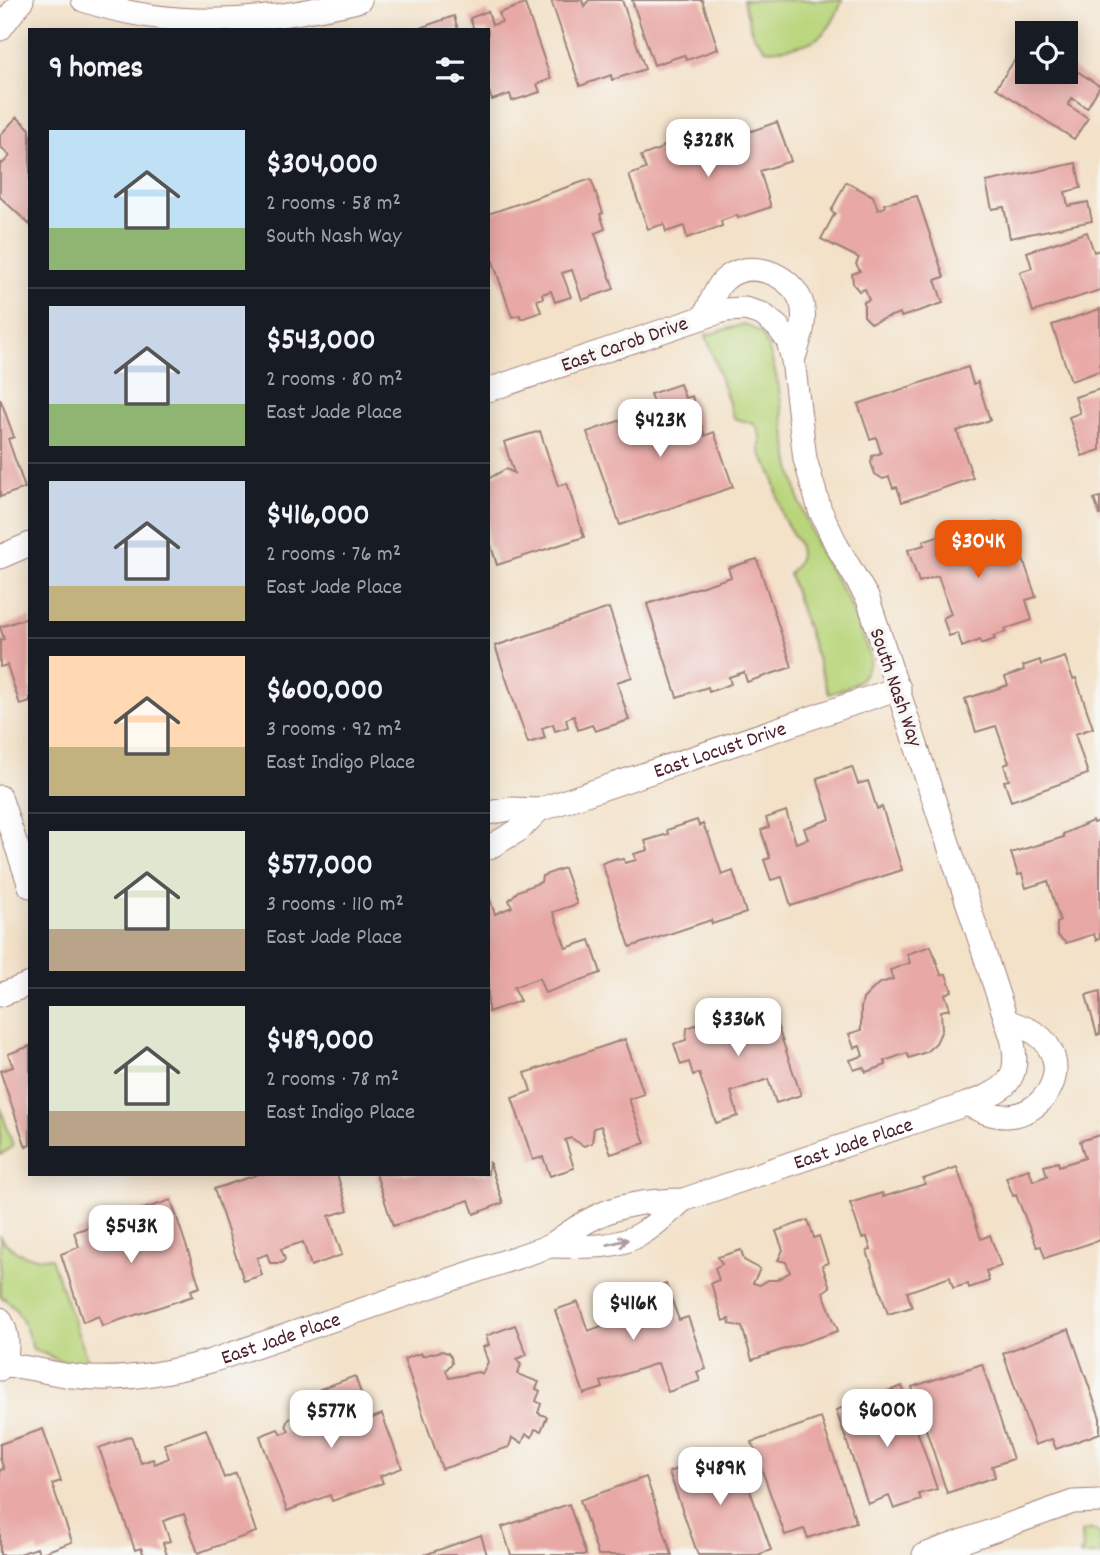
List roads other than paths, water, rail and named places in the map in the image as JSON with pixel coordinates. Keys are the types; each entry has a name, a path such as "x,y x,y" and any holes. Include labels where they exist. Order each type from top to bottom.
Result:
{"street":[{"path":"0,29 22,0"},
{"path":"83,0 163,19 228,20 280,16 360,0"},
{"path":"705,315 723,281 743,270 765,271 788,280 802,303 803,328 793,360"},
{"name":"East Carob Drive","path":"490,389 705,315 745,309 762,314"},
{"name":"South Nash Way","path":"762,314 778,327 788,341 793,360 805,458 820,510 837,546 868,599 899,688 1007,1021 1016,1056 1015,1072"},
{"path":"0,557 28,545"},
{"name":"East Locust Drive","path":"490,813 511,809 539,810 899,688"},
{"path":"0,797 28,880"},
{"name":"East Locust Drive","path":"490,847 519,830 539,810"},
{"path":"0,995 28,985"},
{"path":"967,1104 984,1113 1009,1116 1033,1109 1051,1091 1055,1069 1049,1046 1034,1032 1007,1021"},
{"name":"East Jade Place","path":"1,1367 25,1366 74,1377 137,1377 173,1372 211,1361 550,1246 602,1212 649,1201 683,1200 967,1104 1005,1086 1015,1072"},
{"name":"East Jade Place","path":"550,1246 597,1247 622,1242 640,1235 683,1200"},
{"path":"0,1319 7,1336 8,1350 1,1367"},
{"path":"924,1555 1073,1502 1100,1501"}]}
